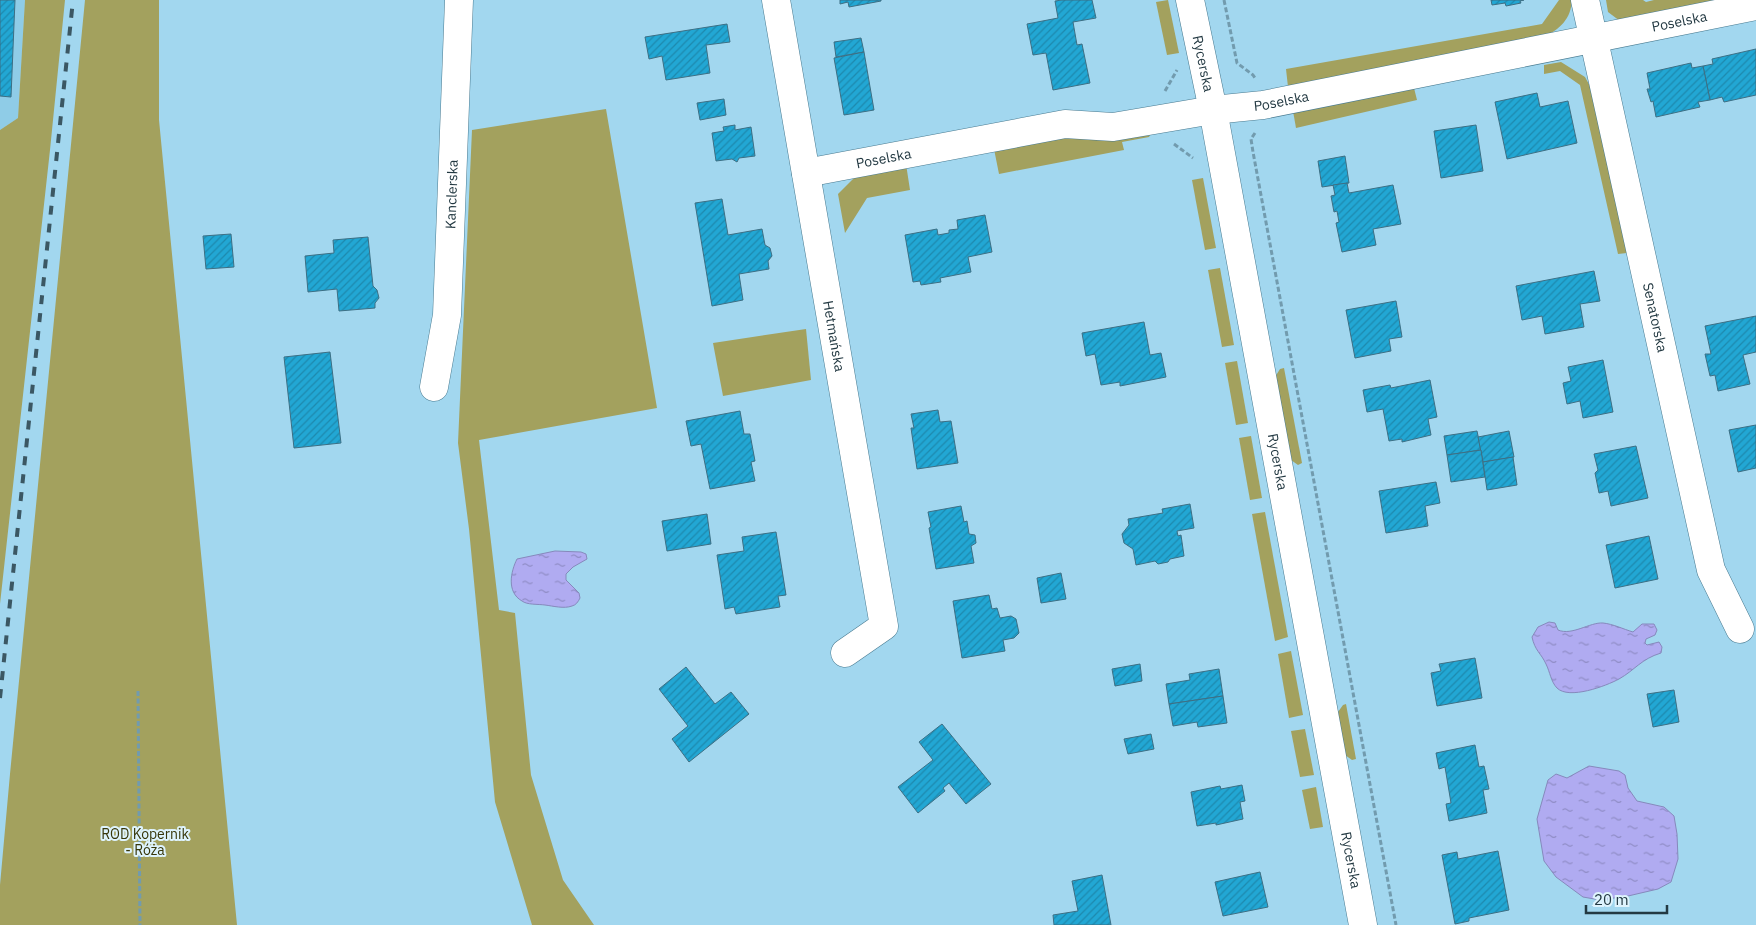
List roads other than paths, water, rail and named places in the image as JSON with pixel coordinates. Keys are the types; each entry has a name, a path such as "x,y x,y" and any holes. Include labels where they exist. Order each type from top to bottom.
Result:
{"street":[{"name":"Kanclerska","path":"434,387 447,315 459,0"},
{"name":"Hetmańska","path":"776,0 884,626 845,653"},
{"name":"Rycerska","path":"1190,0 1213,110 1363,925"},
{"name":"Senatorska","path":"1585,0 1711,570 1740,629"},
{"name":"Poselska","path":"806,173 1065,124 1113,127 1213,110 1263,105 1756,6"}],"water":[{"path":"555,551 581,552 586,554 587,559 573,567 566,574 566,580 579,593 580,598 576,604 569,607 530,604 522,601 514,592 511,581 517,559"},
{"path":"1549,622 1555,623 1558,630 1563,631 1603,623 1633,632 1642,624 1654,624 1657,630 1655,635 1646,639 1645,643 1647,645 1659,642 1662,647 1661,653 1648,658 1625,676 1606,685 1588,691 1570,693 1557,688 1553,683 1546,664 1532,637 1538,627"},
{"path":"1589,766 1619,771 1625,775 1628,788 1637,801 1664,807 1674,816 1678,859 1671,882 1658,889 1600,900 1583,897 1556,877 1544,861 1537,819 1548,780 1556,774 1567,778"}],"railway":[{"path":"0,698 73,0"}],"park label":[{"name":"ROD Kopernik - Róża","path":"145,842"}]}
